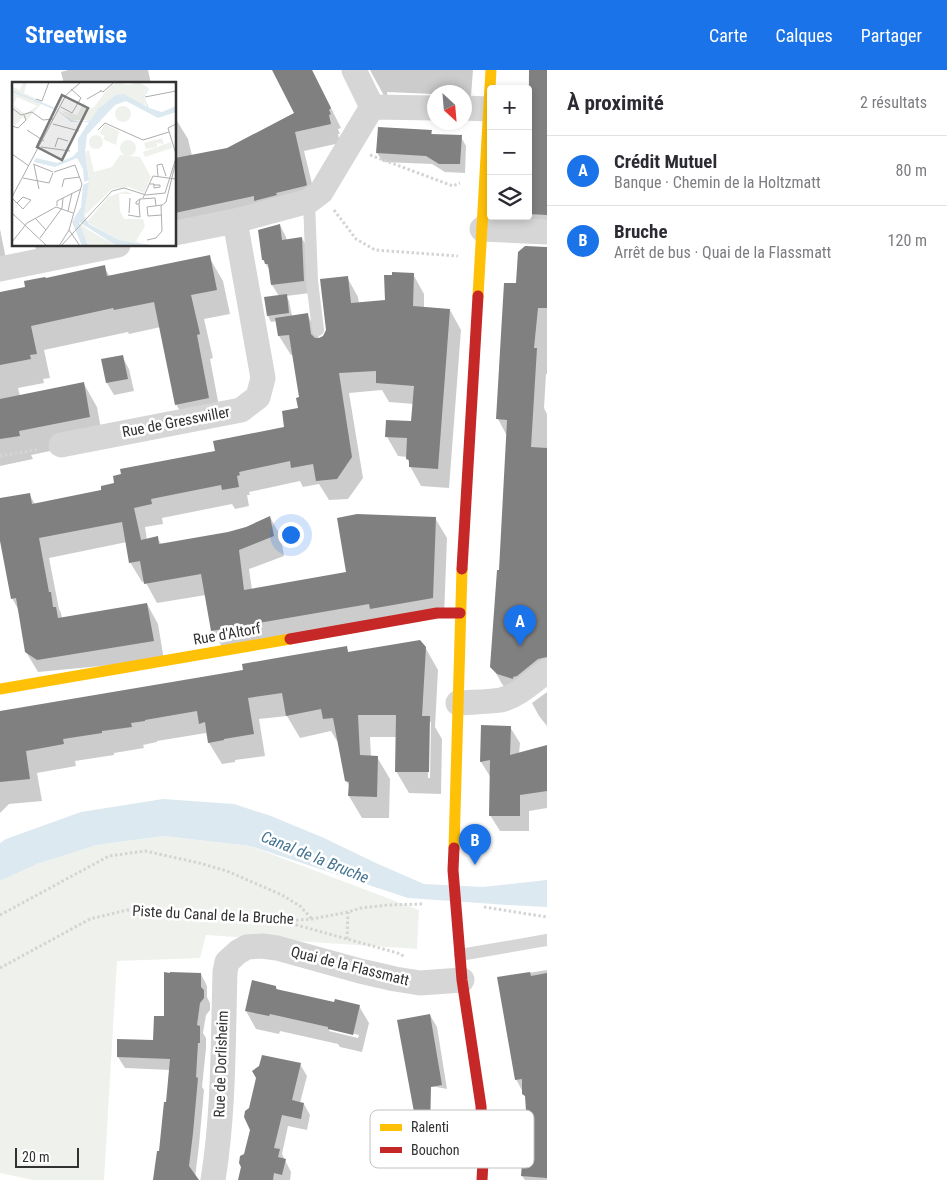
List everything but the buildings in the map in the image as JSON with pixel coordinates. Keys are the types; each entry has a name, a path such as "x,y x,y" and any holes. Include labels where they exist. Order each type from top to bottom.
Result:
{"main road":[{"path":"481,1110 462,980 453,870 461,588 482,229 477,109 491,70"},
{"name":"Rue d'Altorf","path":"0,690 437,613 460,613"}],"street":[{"path":"354,70 372,107"},
{"path":"372,107 427,108"},
{"path":"176,233 235,221 315,196 335,169 372,107"},
{"name":"Rue de Gresswiller","path":"61,445 241,410 258,398 263,378 235,221"},
{"path":"482,229 547,232"},
{"path":"0,269 113,246"},
{"path":"458,703 502,700 521,690 547,671"},
{"name":"Quai de la Flassmatt","path":"238,952 247,947 262,946 277,948 395,979 420,983 462,980"},
{"name":"Rue de Dorlisheim","path":"214,1180 222,1088 225,972 227,962 238,952"}],"lane":[{"path":"315,196 312,281 318,330"},
{"path":"460,955 547,940"}],"path":[{"path":"348,148 453,186 461,182"},
{"path":"315,196 356,239 375,250 458,256"},
{"path":"0,456 61,445"},
{"path":"0,915 109,856 146,851 227,871 282,895 300,906 312,919"},
{"name":"Piste du Canal de la Bruche","path":"0,968 90,919 127,910 284,921 312,919 361,908 424,904"},
{"path":"484,908 547,918"},
{"path":"284,921 347,939 348,912"}],"shaded area":[{"path":"164,836 250,846 419,910 417,949 206,935 200,958 117,961 104,1180 33,1180 0,1173 0,881 37,864 97,845"}],"water":[{"name":"Canal de la Bruche","path":"163,799 234,804 271,816 424,884 483,887 547,880 547,907 408,898 250,846 164,836 97,845 37,864 0,881 0,843 6,839 81,812"}],"traffic: slow":[{"path":"478,296 491,70"},
{"path":"454,848 462,569"},
{"path":"0,689 290,639"}],"traffic: jam":[{"path":"462,569 478,296"},
{"path":"290,639 437,613 460,613"},
{"path":"454,848 453,870 462,980 481,1110"},
{"path":"482,1180 483,1168"}],"place":[{"name":"Crédit Mutuel","path":"520,646"},
{"name":"Bruche","path":"475,865"}]}
